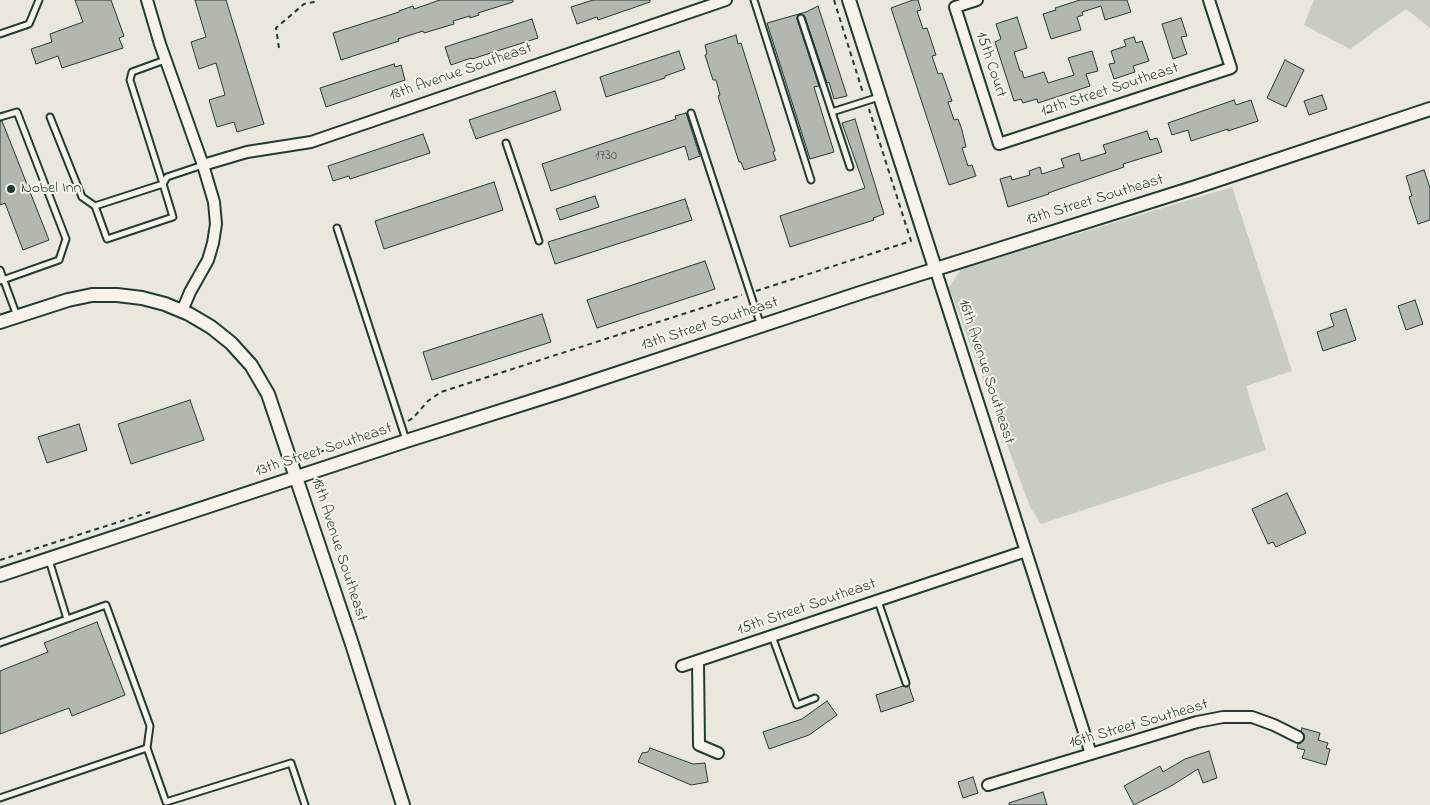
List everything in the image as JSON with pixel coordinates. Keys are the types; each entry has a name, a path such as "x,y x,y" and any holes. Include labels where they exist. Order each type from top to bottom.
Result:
{"street":[{"path":"147,0 214,202 216,224 214,242 208,260 190,292 182,311"},
{"name":"18th Avenue Southeast","path":"203,165 248,152 311,142 726,0"},
{"name":"16th Avenue Southeast","path":"849,0 1091,754"},
{"name":"12th Street Southeast","path":"999,144 1231,68 1209,0"},
{"name":"15th Court","path":"972,2 956,7 999,144"},
{"name":"13th Street Southeast","path":"0,575 935,268 1196,187 1430,109"},
{"name":"18th Avenue Southeast","path":"0,322 68,300 92,295 117,294 142,298 182,311 211,327 230,343 250,365 268,394 403,805"},
{"name":"15th Street Southeast","path":"698,661 1026,551"},
{"path":"682,666 698,661 699,745 718,753"},
{"name":"16th Street Southeast","path":"988,785 1197,722 1223,717 1252,717 1298,737"}],"lane":[{"path":"0,34 29,24 39,0"},
{"path":"754,0 810,180"},
{"path":"801,18 850,168"},
{"path":"50,117 82,198 95,206 107,239 173,217 130,80 132,72 166,59"},
{"path":"832,112 880,97"},
{"path":"0,117 18,112 66,239 59,260 2,281"},
{"path":"691,113 761,326"},
{"path":"506,143 539,241"},
{"path":"95,206 162,184 167,177 203,165"},
{"path":"337,228 406,441"},
{"path":"0,270 2,281 17,316"},
{"path":"49,559 67,619"},
{"path":"878,600 906,683"},
{"path":"0,643 106,605 150,726 147,748 166,804 291,763 305,805"},
{"path":"772,636 797,704 815,698"},
{"path":"0,798 147,748"}],"path":[{"path":"279,48 276,28 304,4 314,2 315,0"},
{"path":"314,454 401,424 413,418 428,401 441,392 911,240 834,0"},
{"path":"258,477 268,470"},
{"path":"0,560 158,509"}],"shaded area":[{"path":"1314,0 1430,0 1430,28 1406,9 1350,49 1304,25"},
{"path":"1232,187 1292,371 1246,386 1266,450 1041,524 1030,507 949,287 961,269"}],"building":[{"path":"75,0 111,0 124,36 119,38 123,48 62,68 58,56 36,64 31,49 52,42 50,34 83,22"},
{"path":"195,0 226,0 264,124 237,132 234,122 217,127 209,100 225,95 216,63 199,69 191,42 206,37"},
{"path":"440,0 513,0 513,2 478,13 479,15 470,18 470,16 453,21 454,24 424,33 423,31 341,60 333,33 413,6 414,9"},
{"path":"593,0 650,0 650,2 598,20 597,17 577,24 571,7"},
{"path":"918,0 921,10 917,11 923,29 927,28 936,55 932,56 938,74 942,73 952,101 948,102 954,120 958,119 962,130 966,147 962,148 968,166 972,165 976,176 949,185 891,8"},
{"path":"1080,0 1127,0 1131,12 1105,20 1101,6 1082,12 1083,15 1077,17 1081,30 1051,39 1043,14"},
{"path":"818,6 847,96 834,99 805,17 799,14 797,19 819,86 814,87 834,152 810,159 767,23 806,12"},
{"path":"1017,17 1027,48 1014,52 1024,78 1044,72 1048,83 1074,75 1068,58 1092,51 1098,71 1086,74 1090,86 1038,103 1037,99 1023,103 1021,99 1014,101 995,42 1001,39 996,24"},
{"path":"1181,18 1187,36 1181,37 1187,54 1173,59 1162,24"},
{"path":"532,19 538,38 451,65 445,47"},
{"path":"736,35 738,44 741,43 775,151 773,152 776,160 744,170 741,162 739,162 718,96 720,95 716,80 713,80 705,55 707,54 705,45"},
{"path":"1134,37 1136,43 1142,41 1149,61 1133,66 1135,72 1114,79 1109,64 1115,63 1111,51 1126,46 1124,40"},
{"path":"679,51 685,69 665,76 665,78 606,97 600,77"},
{"path":"1285,60 1304,70 1286,107 1267,98"},
{"path":"394,64 395,67 401,65 405,80 326,107 320,88"},
{"path":"555,91 561,110 476,139 469,120"},
{"path":"1322,95 1327,109 1309,115 1304,101"},
{"path":"1234,100 1236,105 1251,100 1258,121 1191,141 1188,130 1172,135 1168,123"},
{"path":"686,113 700,156 689,160 685,146 551,191 542,164 676,119 675,116"},
{"path":"855,119 884,214 873,218 874,220 790,247 780,216 865,188 842,123"},
{"name":"Nobel Inn","path":"0,121 2,121 49,240 23,250 5,203 0,205"},
{"path":"1147,131 1150,140 1157,138 1162,152 1123,164 1124,167 1008,207 1000,179 1011,176 1012,180 1030,175 1029,171 1040,167 1042,174 1064,167 1061,159 1079,153 1081,161 1106,153 1103,145"},
{"path":"423,134 430,153 350,179 349,176 333,181 328,166"},
{"path":"1424,170 1430,188 1430,220 1418,224 1409,197 1412,196 1406,176"},
{"path":"494,182 503,210 384,249 375,221"},
{"path":"595,196 599,207 560,220 556,209"},
{"path":"685,199 692,220 555,264 548,242"},
{"path":"705,261 715,289 597,328 587,300"},
{"path":"1415,300 1423,324 1406,330 1398,306"},
{"path":"1346,309 1356,340 1323,351 1317,332 1334,326 1330,314"},
{"path":"542,314 551,342 432,380 423,352"},
{"path":"190,400 204,440 131,464 118,424"},
{"path":"79,424 87,450 47,463 38,437"},
{"path":"1287,493 1306,533 1276,547 1273,542 1268,544 1252,509"},
{"path":"97,622 125,695 72,716 69,708 0,734 0,671 48,652 44,643"},
{"path":"903,686 909,686 914,701 881,712 876,695"},
{"path":"827,701 837,715 809,735 769,749 763,732 802,719"},
{"path":"1302,728 1320,733 1318,740 1328,743 1326,748 1330,749 1326,765 1302,758 1305,750 1297,748 1298,744 1304,740"},
{"path":"650,748 693,764 705,763 708,782 691,785 638,762 642,753 648,752"},
{"path":"1209,751 1217,778 1203,783 1198,769 1171,786 1134,805 1124,786 1160,766 1163,772 1185,759"},
{"path":"973,777 978,793 963,798 958,782"},
{"path":"1043,792 1047,805 1009,805 1009,803"}],"place":[{"name":"Nobel Inn","path":"11,189"}]}
